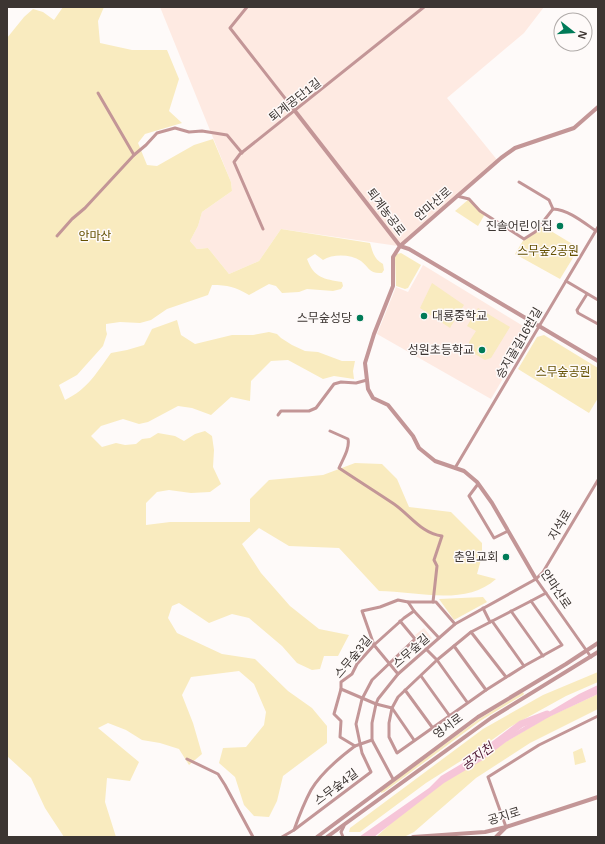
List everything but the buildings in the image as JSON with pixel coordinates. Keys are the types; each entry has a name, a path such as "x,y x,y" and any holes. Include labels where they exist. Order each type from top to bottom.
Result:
{"street":[{"name":"퇴계농공로","path":"247,7 230,28 400,246 409,249 598,361"},
{"name":"퇴계공단1길","path":"242,153 424,7"},
{"path":"98,93 134,155"},
{"name":"안마산로","path":"591,657 536,579 478,484 464,472 435,461 419,448 413,436 388,404 372,398 368,389 365,363 374,334 393,286 393,257 400,246 501,158 515,148 574,128 598,108"},
{"path":"57,236 134,155 157,134 175,128 189,132 202,131 227,134 242,153 234,162 263,229"},
{"path":"520,182 549,200 553,209"},
{"path":"457,196 469,199 480,211 524,239 535,232 553,209"},
{"path":"553,209 561,209 596,231"},
{"name":"승지골길16번길","path":"455,468 598,227"},
{"path":"566,281 598,300"},
{"path":"588,294 577,310 578,313 598,324"},
{"path":"278,415 281,411 309,411 316,408 334,384 341,382 356,383 367,380"},
{"path":"330,431 348,439 347,450 339,468 395,505 425,530 435,535 442,536 434,560 437,566 432,602"},
{"name":"지석로","path":"536,579 543,572 598,480"},
{"path":"478,484 469,496 494,538 508,531"},
{"name":"스무숲길","path":"372,740 372,723 376,704 378,699 398,674 455,624 536,579"},
{"path":"531,601 562,645 524,666 467,702 396,753 389,737 389,723 392,708 398,697 437,660 472,632 546,592"},
{"path":"398,674 374,645 362,611 380,608 398,600 408,602 436,602 455,624"},
{"path":"408,602 414,611 439,638"},
{"path":"483,608 491,622 524,666"},
{"name":"스무숲3길","path":"355,746 340,737 341,721 334,714 341,689 341,682 352,674 357,664 374,645 400,621 414,611"},
{"path":"511,611 543,656"},
{"name":"스무숲4길","path":"282,837 294,830 371,772 359,744 356,724 362,699 372,680 388,663 415,639 400,621"},
{"path":"472,632 506,677"},
{"name":"영서로","path":"317,837 478,717 565,665 598,643"},
{"path":"454,646 486,690"},
{"path":"426,649 437,660 467,702"},
{"name":"영서로","path":"327,837 470,732 598,652"},
{"path":"565,665 569,667 568,672"},
{"path":"421,676 449,715"},
{"path":"341,689 362,699 392,708 414,740"},
{"path":"405,690 432,727"},
{"path":"496,837 506,827 488,777 539,745 598,716"},
{"path":"294,830 301,809 311,790 332,766 355,746 372,740 394,779"},
{"path":"187,759 218,774 253,837"},
{"name":"공지로","path":"413,837 485,832 506,827 598,797"},
{"path":"343,837 341,832 345,825"}],"shaded area":[{"path":"160,7 544,7 524,33 447,98 498,161 398,246 281,229 259,261 229,274 208,248 197,249 190,241 198,226 202,212 232,191 231,182"},
{"path":"423,265 528,329 529,334 491,399 377,334 396,287 408,292"},
{"path":"424,628 432,638 424,646 415,635"}],"green space":[{"name":"안마산","path":"63,7 104,7 98,21 100,43 132,50 167,50 179,79 169,111 182,123 145,134 138,143 147,165 157,166 194,145 213,139 231,182 232,191 202,212 198,226 190,241 197,249 208,248 229,274 259,261 281,229 370,243 374,255 383,264 384,270 382,273 374,272 361,261 352,257 337,256 323,260 315,254 307,259 313,270 320,276 330,280 342,282 343,286 341,289 333,291 307,289 299,292 282,293 276,286 269,284 249,295 231,287 212,285 208,295 167,309 151,320 140,323 120,322 106,324 107,334 103,346 77,375 59,385 65,400 80,391 86,385 111,353 144,345 152,329 177,320 181,335 195,344 232,335 253,335 269,332 277,334 292,345 305,351 318,352 342,361 355,361 353,371 354,379 334,376 323,379 288,360 271,361 251,381 250,401 231,397 211,415 192,408 178,406 148,422 139,424 123,419 101,426 91,436 102,447 116,443 125,445 136,444 142,439 150,438 158,433 175,436 184,441 195,434 205,431 212,436 214,450 213,467 221,484 210,492 191,493 169,490 157,492 146,503 146,525 170,522 250,522 250,499 269,480 323,475 355,463 382,464 397,479 409,507 451,512 482,543 482,556 477,574 496,579 484,588 470,593 455,595 440,596 379,591 339,548 289,546 259,528 242,544 261,573 290,606 319,629 349,635 338,656 324,656 320,669 312,670 297,663 282,646 249,618 232,614 209,623 179,603 172,606 168,618 177,633 222,654 255,659 288,691 312,708 327,726 327,743 283,776 277,801 269,817 254,816 244,805 235,777 219,763 223,748 246,747 264,725 266,712 254,684 239,671 191,677 182,695 193,723 202,754 189,765 179,749 160,743 142,740 126,730 108,723 98,728 139,762 130,781 107,778 105,802 116,837 64,837 45,808 31,778 7,756 7,38 24,17 33,9 43,12 54,20"},
{"path":"469,199 485,214 478,226 455,211"},
{"name":"스무숲2공원","path":"541,225 579,248 560,279 515,254 524,239 535,232"},
{"path":"401,253 421,265 408,288 405,289 396,286 395,257 397,254"},
{"path":"432,283 464,305 450,328 420,308"},
{"path":"478,308 510,327 491,358 485,360 468,350 469,342 476,331 467,326"},
{"name":"스무숲공원","path":"544,335 598,368 598,398 589,413 518,369 537,337"},
{"path":"483,597 487,602 454,620 439,599"},
{"path":"598,672 598,682 566,696 510,727 475,752 426,783 360,832 349,832 350,828 483,729 543,695"},
{"path":"523,692 523,695 480,721 381,793 381,791 479,719"},
{"path":"598,694 598,709 530,743 476,778 414,832 404,837 376,837 411,805 461,768 548,717"},
{"path":"582,748 586,762 575,765 573,752"}],"water":[{"path":"598,685 598,694 549,717 506,742 481,761 444,783 374,837 359,837 429,788 441,776 579,694"}],"waterway":[{"name":"공지천","path":"488,749 521,724 547,714"}],"place":[{"name":"진솔어린이집","path":"560,226"},
{"name":"대룡중학교","path":"424,316"},
{"name":"스무숲성당","path":"360,318"},
{"name":"성원초등학교","path":"482,350"},
{"name":"춘일교회","path":"506,557"}]}
